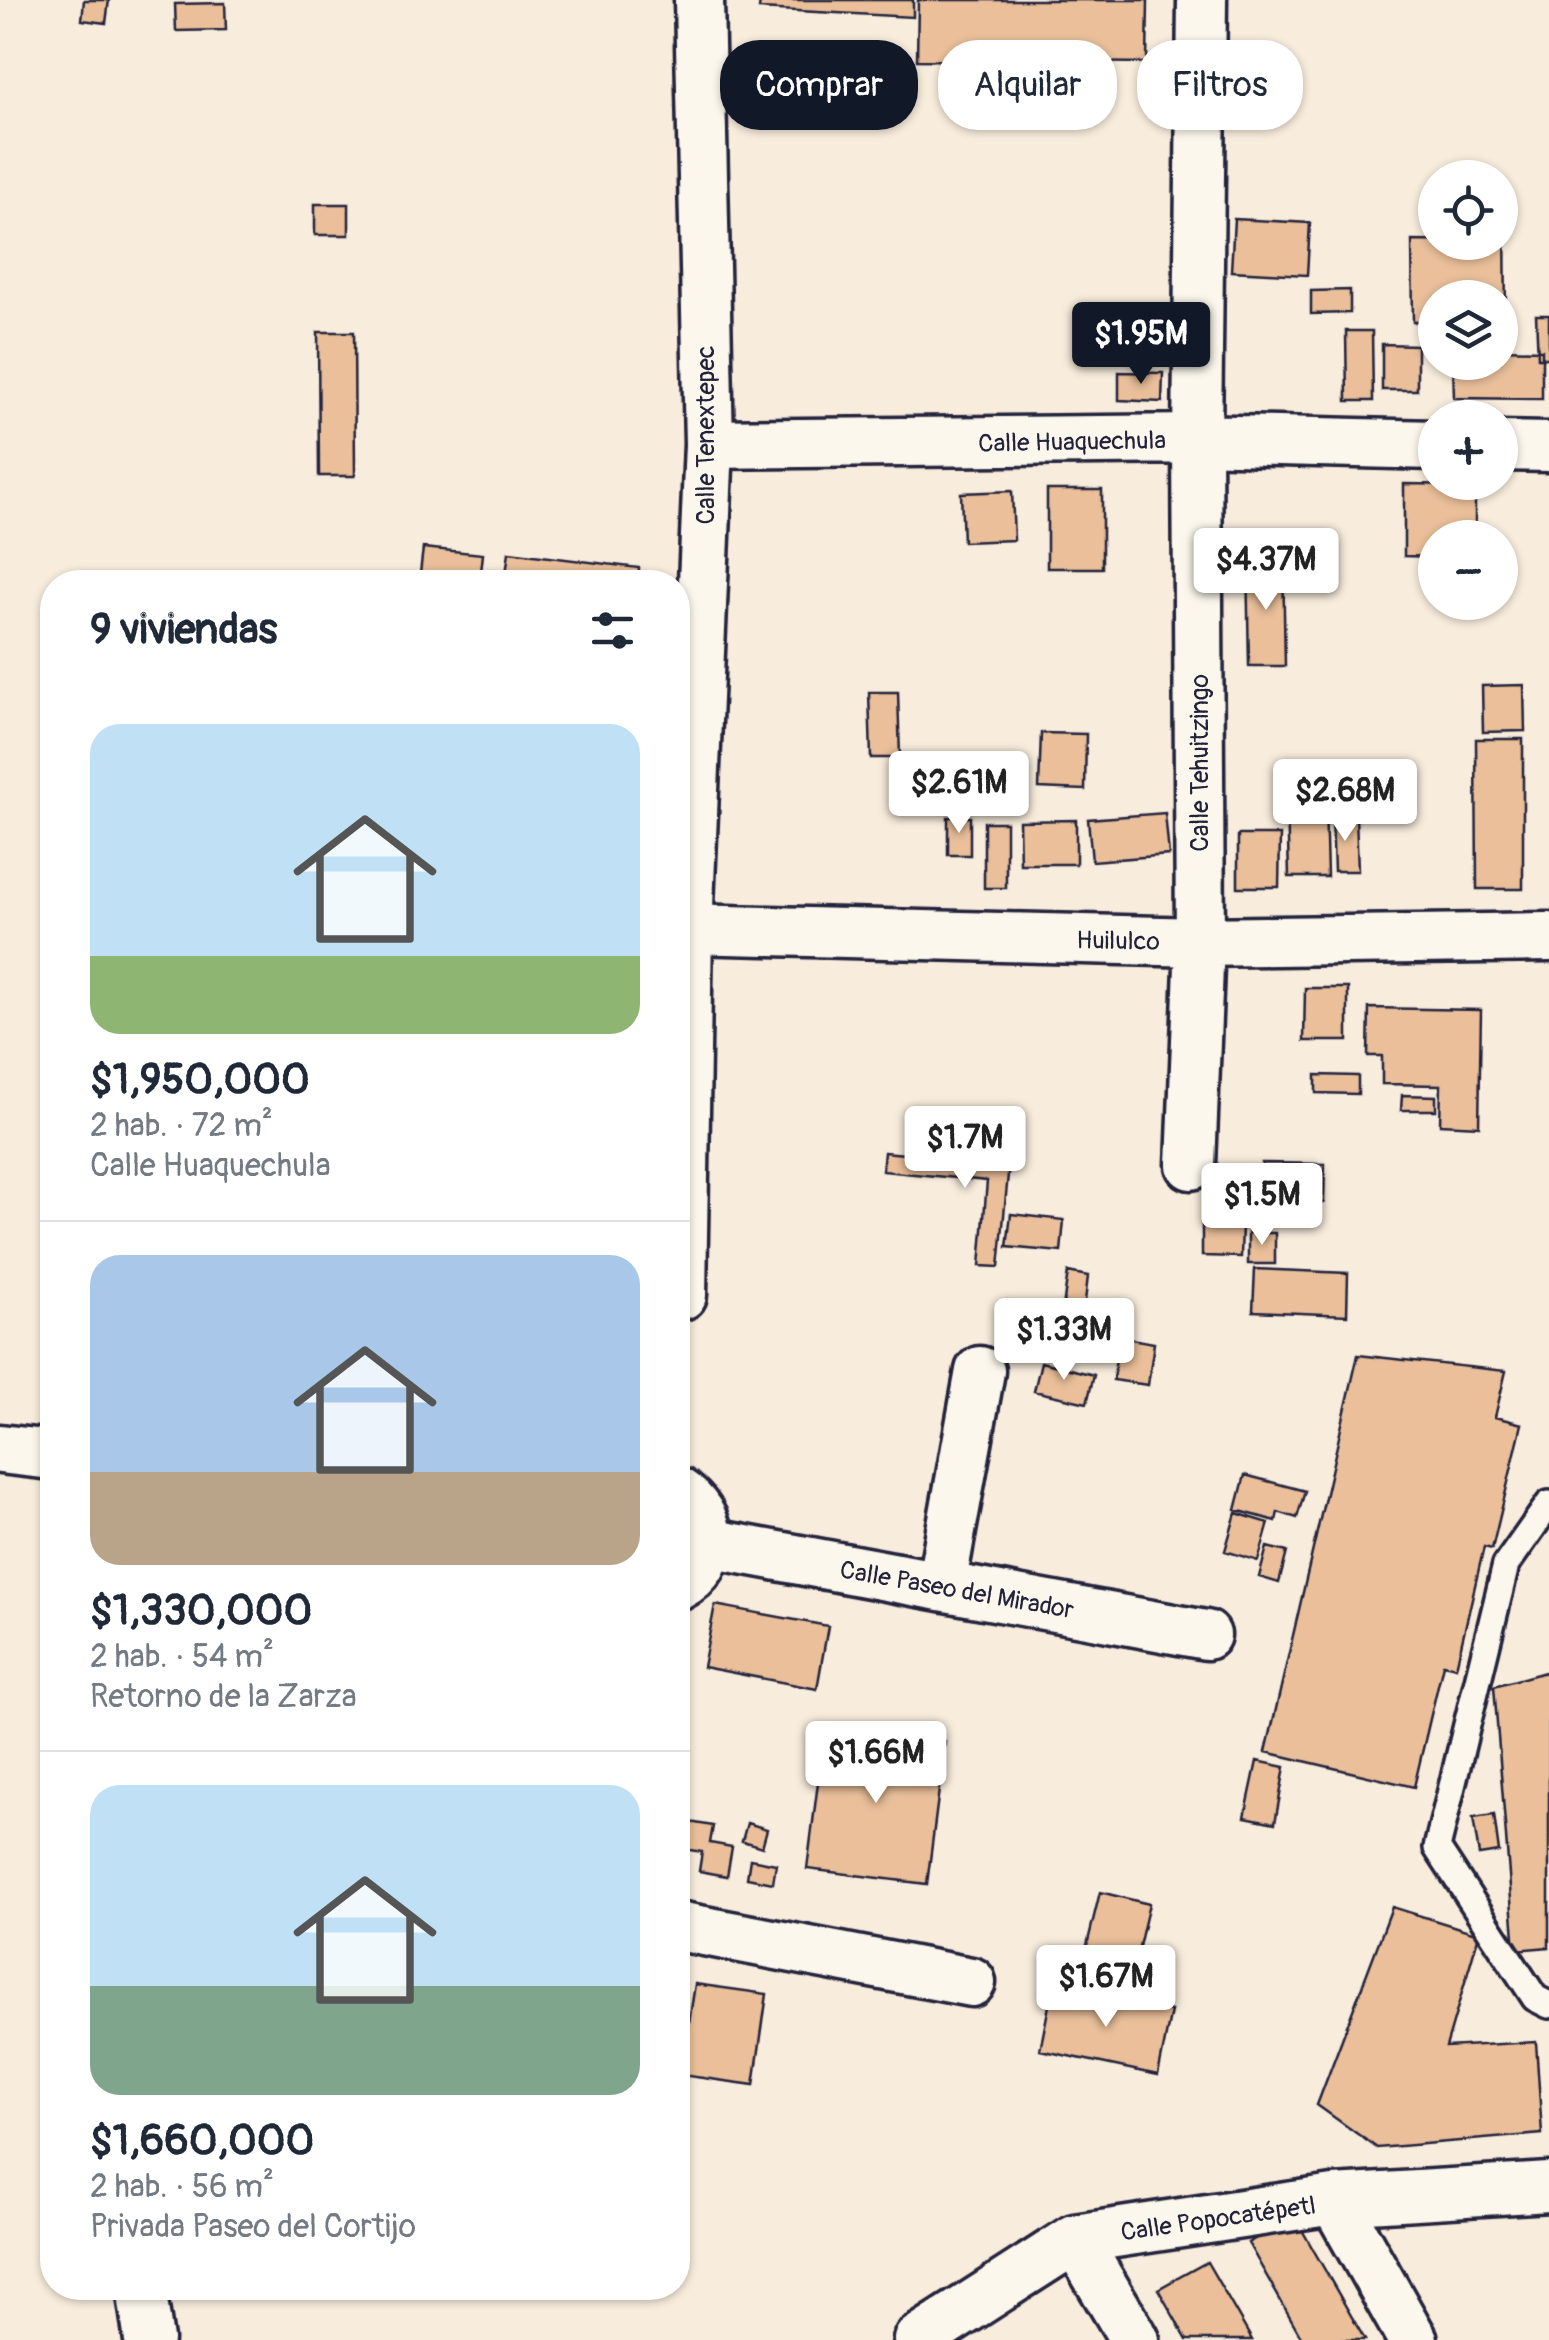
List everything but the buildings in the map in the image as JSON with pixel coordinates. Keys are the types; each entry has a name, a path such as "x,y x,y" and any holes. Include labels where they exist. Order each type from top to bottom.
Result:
{"street":[{"name":"Calle Tenextepec","path":"690,883 709,444 699,0"},
{"name":"Calle Tehuitzingo","path":"1191,1166 1200,942 1198,439 1202,0"},
{"name":"Calle Huaquechula","path":"709,444 1198,439 1418,445"},
{"path":"1518,446 1549,447"},
{"name":"Huilulco","path":"690,929 1200,942 1549,936"},
{"path":"941,1586 980,1371"},
{"path":"0,1449 40,1454"},
{"path":"690,1500 705,1521 708,1543 702,1564 690,1579"},
{"name":"Calle Paseo del Mirador","path":"708,1543 1206,1635"},
{"path":"690,1928 972,1982"},
{"name":"Calle Popocatépetl","path":"918,2340 1075,2239 1334,2200 1549,2187"},
{"path":"1334,2200 1412,2340"},
{"path":"1075,2239 1135,2340"},
{"path":"143,2300 148,2340"}],"lane":[{"path":"1549,1504 1506,1565 1437,1848 1536,1998 1549,2005"}]}
